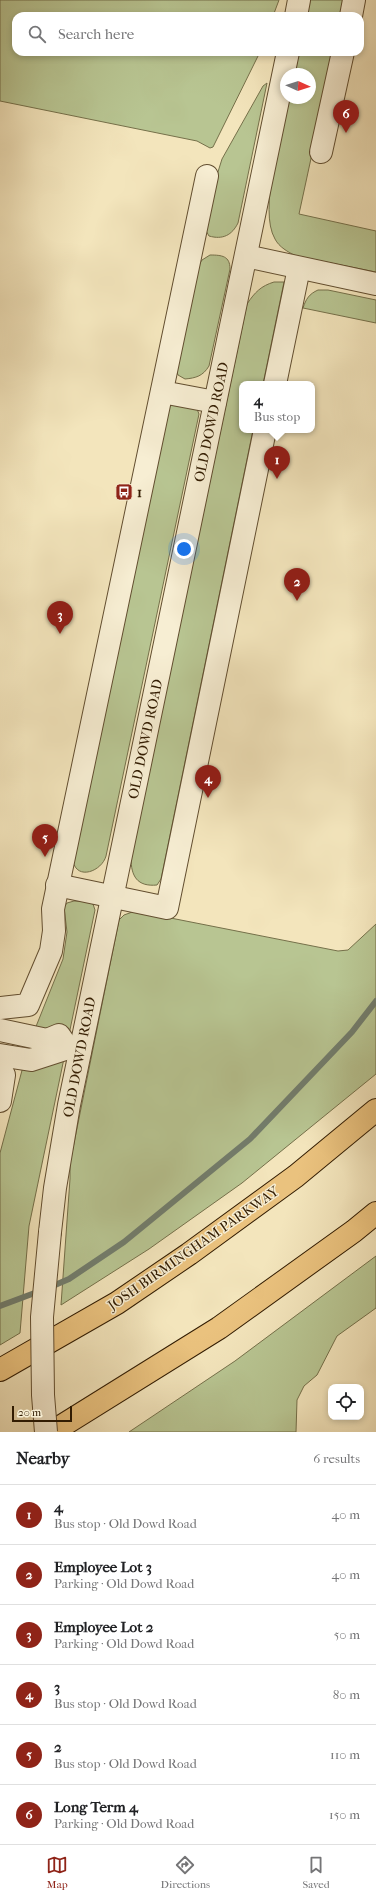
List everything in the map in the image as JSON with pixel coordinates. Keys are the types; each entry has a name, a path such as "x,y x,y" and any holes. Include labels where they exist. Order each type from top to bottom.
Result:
{"main road":[{"name":"JOSH BIRMINGHAM PARKWAY","path":"0,1370 117,1302 189,1254 296,1176 376,1110"},
{"path":"52,1432 219,1328 376,1214"}],"street":[{"path":"297,12 299,0"},
{"path":"352,12 354,0"},
{"name":"OLD DOWD ROAD","path":"46,1432 43,1395 42,1317 69,1045 114,890 287,56"},
{"path":"321,152 342,56"},
{"path":"0,1008 28,1005 51,951 54,931 53,909 59,879 207,176"},
{"path":"246,256 376,284"},
{"path":"276,381 299,268"},
{"path":"163,386 216,397"},
{"path":"59,879 169,901 264,433"},
{"path":"0,1022 5,1020 50,1028 69,1045"},
{"path":"0,1030 69,1045"},
{"path":"0,1042 33,1049 40,1056"},
{"path":"0,1054 31,1060 69,1045"},
{"path":"0,1068 4,1075 0,1102"}],"green space":[{"path":"0,0 279,0 274,12 12,12 12,56 258,56 213,147 210,148 197,141 0,101"},
{"path":"310,0 345,0 343,12 308,12"},
{"path":"298,56 333,56 299,214 376,231 376,272 296,256 281,247 275,239 270,226 269,210 270,191 277,150 288,104 316,104 316,68 295,68"},
{"path":"267,83 238,223 233,231 226,236 209,236 205,229 222,159 263,86"},
{"path":"210,255 218,255 227,259 229,261 230,269 209,366 199,376 185,379 178,375 176,369 197,268 202,260"},
{"path":"274,282 284,282 264,381 239,381 239,433 252,433 161,879 157,885 144,884 136,879 134,875 131,858 247,304 265,285"},
{"path":"318,290 328,290 376,300 376,323 303,308 308,297"},
{"path":"173,401 197,409 199,414 106,856 100,866 90,872 84,872 79,871 75,867 73,861 168,406"},
{"path":"74,901 87,901 93,904 95,910 29,1226 20,1333 0,1345 0,1153 29,1044 63,959 67,932 64,907 67,903"},
{"path":"135,911 338,951 348,950 376,924 376,1074 242,1183 149,1249 61,1305 70,1163 119,920 124,915"},
{"path":"376,1256 376,1308 337,1336 317,1375 304,1386 297,1400 296,1432 129,1432 235,1361"}],"waterway":[{"path":"48,1288 69,1279 124,1242 250,1139 352,1032 376,1001"},
{"path":"0,1306 40,1291"}],"place":[{"name":"Long Term 4","path":"346,133"},
{"name":"4","path":"277,479"},
{"name":"1","path":"124,492"},
{"name":"Employee Lot 3","path":"297,601"},
{"name":"Employee Lot 2","path":"60,634"},
{"name":"3","path":"208,798"},
{"name":"2","path":"45,857"}]}
